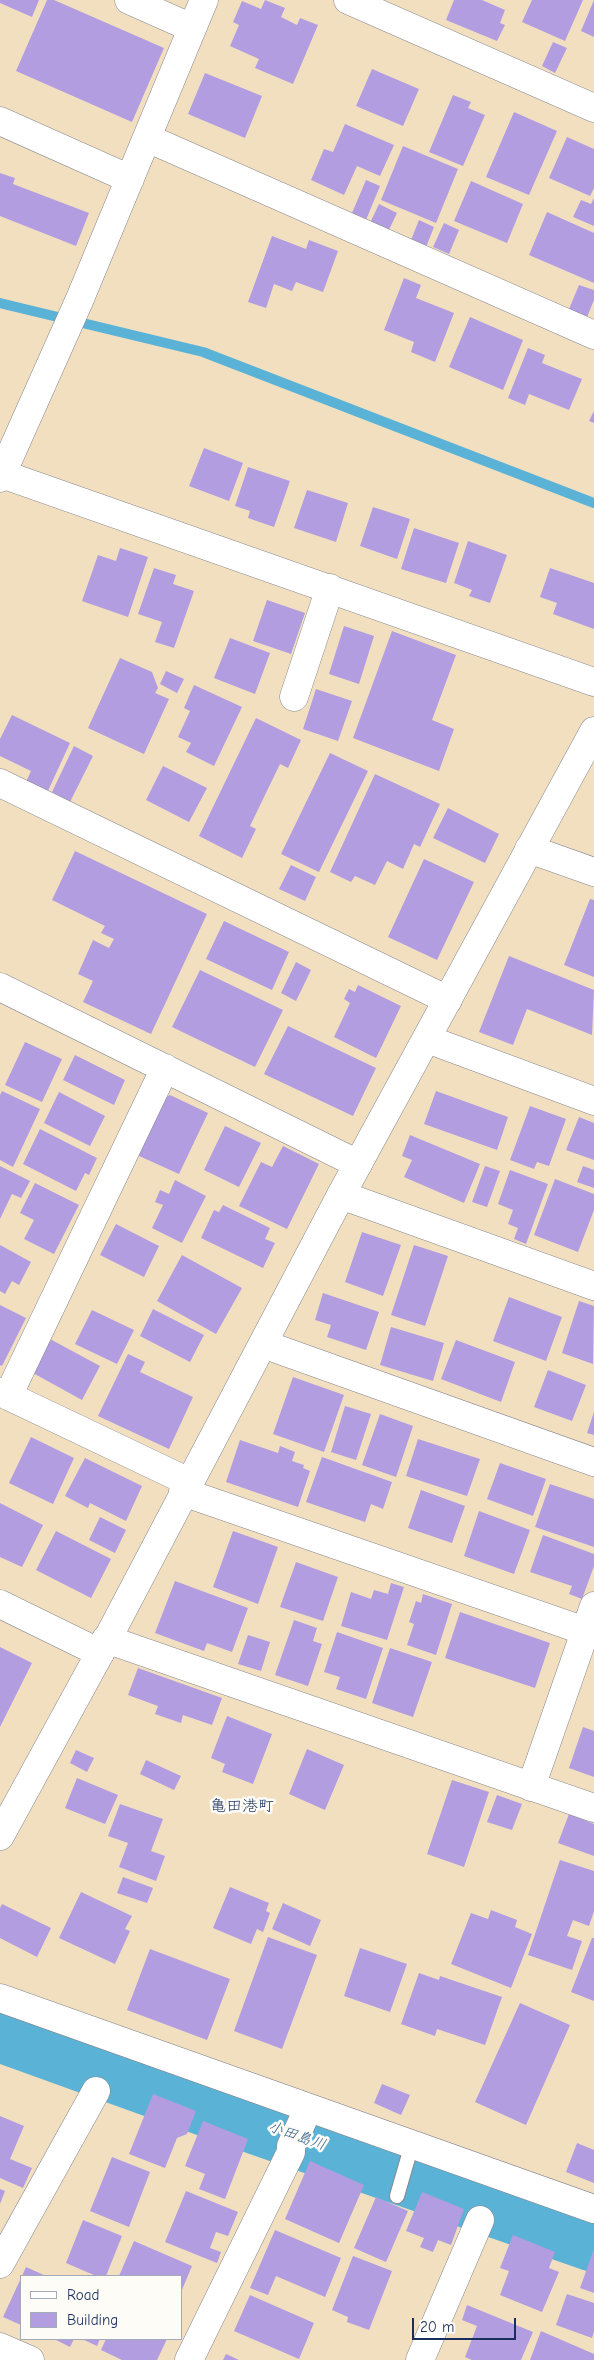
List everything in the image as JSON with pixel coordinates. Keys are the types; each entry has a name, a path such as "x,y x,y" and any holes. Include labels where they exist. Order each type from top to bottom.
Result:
{"street":[{"path":"129,0 192,28"},
{"path":"204,0 79,301 1,476 330,588 594,682"},
{"path":"348,0 594,108"},
{"path":"0,121 130,179"},
{"path":"148,138 594,335"},
{"path":"294,697 330,588"},
{"path":"0,1836 103,1646 358,1164 594,731"},
{"path":"0,783 448,1000"},
{"path":"529,849 594,872"},
{"path":"0,987 358,1164"},
{"path":"426,1039 594,1100"},
{"path":"165,1068 4,1394 186,1487 590,1632"},
{"path":"341,1196 593,1283"},
{"path":"263,1344 594,1462"},
{"path":"0,1604 103,1646 594,1808"},
{"path":"531,1787 590,1632 594,1606"},
{"path":"0,1998 300,2127 408,2155 594,2209"},
{"path":"0,2264 96,2091"},
{"path":"189,2360 292,2152 300,2127"},
{"path":"420,2360 480,2220"},
{"path":"0,2347 30,2360"}],"lane":[{"path":"398,2190 408,2155"}],"building":[{"path":"0,0 39,0 32,17 0,3"},
{"path":"47,0 54,0 164,48 132,122 16,71"},
{"path":"265,0 285,8 281,17 297,25 300,18 318,25 293,84 255,68 259,59 230,46 239,25 233,22 242,1 261,9"},
{"path":"454,0 482,0 505,10 500,23 505,25 497,41 446,20"},
{"path":"532,0 583,0 565,41 522,22"},
{"path":"594,0 594,37 581,31"},
{"path":"553,42 567,48 555,73 542,66"},
{"path":"372,69 419,89 403,126 356,106"},
{"path":"205,73 262,96 245,138 188,114"},
{"path":"453,95 471,102 468,108 485,115 463,166 429,152"},
{"path":"514,112 557,131 529,195 486,177"},
{"path":"345,124 394,145 380,176 357,166 344,195 311,180 324,149 333,152"},
{"path":"567,137 594,149 594,188 590,196 549,178"},
{"path":"403,146 458,169 436,223 381,200"},
{"path":"0,173 15,178 13,184 89,213 76,246 0,216"},
{"path":"366,180 380,186 366,220 352,213"},
{"path":"471,181 523,204 507,243 454,221"},
{"path":"594,198 594,226 573,217 581,200 591,204"},
{"path":"379,204 397,213 388,232 370,223"},
{"path":"547,212 594,233 594,283 529,255"},
{"path":"419,220 434,227 426,247 411,240"},
{"path":"444,223 459,230 449,254 433,247"},
{"path":"272,236 306,249 309,240 338,251 323,292 296,282 292,291 274,284 266,308 248,302"},
{"path":"404,278 421,285 416,298 454,313 435,362 411,352 414,342 384,330"},
{"path":"579,285 594,290 594,300 587,317 569,309"},
{"path":"470,317 523,340 503,390 449,367"},
{"path":"528,348 545,355 542,363 582,379 569,410 529,394 525,405 508,398"},
{"path":"594,411 594,423 589,421"},
{"path":"204,448 243,463 229,501 189,486"},
{"path":"248,467 290,481 274,527 248,518 250,511 235,506"},
{"path":"307,490 348,503 336,542 294,528"},
{"path":"373,507 410,519 397,559 360,546"},
{"path":"414,528 459,543 446,583 401,569"},
{"path":"468,541 507,555 490,603 469,596 472,590 454,583"},
{"path":"120,548 148,557 128,617 82,601 98,555 116,561"},
{"path":"154,568 176,575 173,584 194,591 174,648 155,642 162,622 138,614"},
{"path":"550,568 594,583 594,629 553,614 557,603 540,597"},
{"path":"267,600 305,613 291,654 253,641"},
{"path":"344,626 374,636 359,684 329,674"},
{"path":"392,631 456,655 432,720 454,729 439,771 353,738"},
{"path":"230,638 270,653 255,694 214,678"},
{"path":"120,658 152,672 158,688 155,693 169,699 144,754 88,728"},
{"path":"166,671 184,679 177,693 160,684"},
{"path":"194,685 242,707 214,766 186,752 191,743 178,737 190,711 184,708"},
{"path":"316,689 352,701 338,741 303,729"},
{"path":"12,715 70,743 47,793 26,782 31,771 0,756 0,739"},
{"path":"256,718 301,740 288,768 280,764 250,826 256,829 242,858 199,836"},
{"path":"74,746 93,756 70,802 52,792"},
{"path":"330,753 368,771 319,872 281,854"},
{"path":"163,766 207,788 189,822 146,800"},
{"path":"375,774 440,804 420,847 414,844 403,869 387,861 375,885 355,876 351,882 330,872"},
{"path":"448,808 499,834 485,863 433,838"},
{"path":"75,851 207,914 151,1034 83,1002 93,981 78,974 93,940 109,948 114,939 101,933 105,926 52,900"},
{"path":"424,859 474,882 437,960 388,937"},
{"path":"291,865 316,877 305,901 279,889"},
{"path":"590,899 594,900 594,977 564,965"},
{"path":"224,921 289,952 272,990 206,959"},
{"path":"509,956 594,990 592,1035 527,1009 513,1045 479,1032"},
{"path":"296,962 311,970 296,1001 281,993"},
{"path":"200,970 283,1010 255,1067 172,1027"},
{"path":"358,985 401,1006 376,1058 334,1037 350,1003 344,999 349,989 355,992"},
{"path":"288,1026 376,1068 353,1116 264,1074"},
{"path":"25,1042 62,1059 42,1102 5,1085"},
{"path":"75,1055 125,1080 114,1105 63,1080"},
{"path":"2,1091 40,1109 13,1167 0,1160 0,1095"},
{"path":"436,1091 508,1117 497,1150 424,1124"},
{"path":"59,1092 105,1116 90,1146 44,1123"},
{"path":"170,1095 208,1113 179,1174 137,1155 161,1100"},
{"path":"530,1106 566,1119 549,1166 537,1162 534,1169 510,1160"},
{"path":"579,1117 594,1123 594,1160 566,1150"},
{"path":"225,1126 261,1143 239,1187 204,1170"},
{"path":"40,1129 97,1158 89,1175 85,1173 76,1191 23,1164"},
{"path":"410,1135 480,1164 464,1203 404,1177 412,1160 402,1156"},
{"path":"283,1146 319,1164 287,1229 239,1206 261,1162 272,1167"},
{"path":"0,1166 30,1181 21,1198 12,1194 0,1219"},
{"path":"485,1166 500,1171 487,1207 472,1202"},
{"path":"583,1166 594,1170 594,1188 577,1182"},
{"path":"510,1170 548,1184 526,1244 514,1239 518,1228 508,1224 513,1210 498,1204"},
{"path":"555,1179 594,1194 594,1210 578,1252 534,1235"},
{"path":"175,1180 206,1196 182,1243 152,1228 163,1205 155,1202 160,1190 169,1194"},
{"path":"35,1183 79,1205 54,1254 24,1239 34,1220 20,1213"},
{"path":"223,1205 270,1228 265,1239 275,1243 263,1268 201,1238 214,1210 219,1212"},
{"path":"116,1224 159,1246 144,1277 100,1255"},
{"path":"362,1232 401,1245 383,1296 345,1282"},
{"path":"0,1245 31,1262 19,1285 12,1281 5,1294 0,1291"},
{"path":"414,1245 448,1256 425,1326 391,1315"},
{"path":"182,1255 242,1288 216,1334 157,1301"},
{"path":"323,1293 379,1312 366,1350 327,1337 331,1325 315,1320"},
{"path":"509,1297 562,1317 546,1361 493,1341"},
{"path":"579,1301 594,1306 593,1364 562,1353"},
{"path":"0,1305 26,1318 2,1366 0,1365"},
{"path":"153,1309 204,1335 190,1362 140,1336"},
{"path":"92,1310 134,1330 117,1364 75,1344"},
{"path":"391,1327 444,1343 433,1381 380,1365"},
{"path":"50,1339 100,1366 82,1400 33,1373"},
{"path":"456,1340 515,1362 501,1402 441,1379"},
{"path":"128,1354 145,1362 140,1372 193,1397 169,1449 98,1416"},
{"path":"548,1370 586,1385 572,1421 534,1407"},
{"path":"293,1377 344,1395 324,1452 273,1434"},
{"path":"345,1406 371,1414 356,1460 331,1452"},
{"path":"594,1412 594,1435 587,1433"},
{"path":"380,1414 413,1426 396,1477 362,1465"},
{"path":"31,1437 74,1458 53,1504 9,1483"},
{"path":"418,1439 480,1459 467,1496 406,1476"},
{"path":"240,1440 278,1453 280,1446 295,1452 292,1461 304,1465 303,1468 310,1471 298,1507 226,1482"},
{"path":"322,1457 392,1482 383,1509 371,1504 365,1522 306,1502"},
{"path":"85,1458 142,1486 126,1521 90,1503 88,1508 65,1496"},
{"path":"500,1463 546,1479 533,1516 487,1499"},
{"path":"550,1484 594,1499 594,1547 535,1527"},
{"path":"421,1490 465,1506 452,1543 408,1528"},
{"path":"0,1503 43,1525 22,1567 0,1557"},
{"path":"479,1511 530,1530 514,1574 464,1556"},
{"path":"100,1517 126,1530 115,1553 89,1540"},
{"path":"56,1531 111,1559 91,1598 36,1570"},
{"path":"233,1531 278,1547 258,1604 213,1587"},
{"path":"543,1535 594,1554 594,1566 582,1599 569,1594 572,1586 530,1572"},
{"path":"296,1562 338,1577 323,1621 280,1607"},
{"path":"175,1581 248,1608 232,1652 207,1643 204,1651 155,1633"},
{"path":"391,1583 404,1587 387,1640 341,1626 351,1592 371,1599 374,1590 388,1594"},
{"path":"423,1594 452,1604 436,1655 407,1645 414,1624 409,1622 416,1601 421,1603"},
{"path":"460,1612 550,1643 535,1688 445,1658"},
{"path":"294,1620 317,1628 313,1641 322,1644 308,1686 275,1675"},
{"path":"337,1632 383,1648 366,1699 336,1689 340,1677 324,1672"},
{"path":"248,1635 270,1642 261,1671 238,1664"},
{"path":"0,1647 32,1663 0,1727"},
{"path":"390,1648 432,1662 413,1717 372,1703"},
{"path":"138,1668 222,1698 212,1725 183,1715 181,1723 155,1714 158,1706 128,1695"},
{"path":"227,1716 272,1734 253,1784 222,1772 225,1764 211,1758"},
{"path":"583,1727 594,1731 594,1777 569,1768"},
{"path":"307,1749 344,1765 325,1810 289,1794"},
{"path":"76,1750 94,1758 87,1772 70,1763"},
{"path":"146,1760 181,1776 174,1790 140,1774"},
{"path":"77,1778 118,1795 105,1824 65,1808"},
{"path":"452,1780 489,1792 464,1867 427,1854"},
{"path":"497,1795 522,1804 512,1830 487,1822"},
{"path":"120,1804 163,1819 151,1851 165,1856 156,1881 119,1867 128,1843 108,1836"},
{"path":"569,1814 594,1824 594,1856 558,1843"},
{"path":"560,1860 594,1871 594,1911 589,1926 573,1920 567,1936 582,1941 572,1970 528,1955"},
{"path":"123,1877 153,1888 147,1903 117,1893"},
{"path":"230,1887 269,1903 266,1911 270,1913 263,1932 257,1929 251,1944 213,1928"},
{"path":"81,1892 132,1916 125,1929 130,1931 115,1964 59,1938"},
{"path":"283,1903 321,1920 310,1946 272,1929"},
{"path":"2,1904 51,1928 37,1957 0,1938 0,1908"},
{"path":"491,1910 517,1920 515,1927 532,1934 511,1988 451,1964 471,1913 488,1919"},
{"path":"268,1937 317,1955 282,2049 234,2031"},
{"path":"592,1938 594,1938 594,2001 571,1992"},
{"path":"360,1948 407,1964 390,2012 344,1996"},
{"path":"150,1949 230,1979 207,2040 127,2010"},
{"path":"419,1973 439,1980 440,1976 502,1997 485,2045 437,2029 435,2036 401,2024"},
{"path":"520,2003 570,2025 526,2125 475,2102"},
{"path":"382,2084 410,2095 401,2115 374,2103"},
{"path":"153,2094 196,2111 187,2134 177,2138 165,2168 129,2154"},
{"path":"0,2116 24,2126 10,2159 32,2168 23,2188 0,2178"},
{"path":"203,2121 248,2139 225,2199 199,2189 205,2174 185,2166"},
{"path":"577,2143 594,2150 594,2183 566,2172"},
{"path":"112,2157 150,2172 129,2227 90,2211"},
{"path":"310,2161 364,2185 339,2243 285,2219"},
{"path":"0,2189 5,2191 0,2204"},
{"path":"186,2191 238,2212 228,2236 216,2232 210,2248 221,2252 217,2263 165,2242"},
{"path":"422,2192 464,2209 451,2245 438,2240 433,2252 420,2247 424,2238 406,2231"},
{"path":"376,2197 408,2211 386,2262 354,2248"},
{"path":"83,2220 122,2236 106,2275 94,2275 66,2263"},
{"path":"275,2230 341,2258 325,2297 276,2276 268,2295 250,2288"},
{"path":"513,2235 555,2252 549,2268 559,2272 542,2312 500,2295 509,2271 500,2268"},
{"path":"134,2241 192,2266 182,2290 182,2275 119,2275"},
{"path":"594,2249 594,2293 580,2288"},
{"path":"353,2256 392,2271 369,2330 347,2322 348,2317 332,2310"},
{"path":"26,2267 44,2275 22,2275"},
{"path":"20,2280 20,2325 3,2317"},
{"path":"567,2294 594,2303 594,2332 592,2338 556,2325"},
{"path":"250,2295 314,2323 299,2359 234,2331"},
{"path":"467,2305 533,2332 521,2360 472,2360 465,2357 477,2326 462,2320"},
{"path":"541,2331 594,2354 594,2360 530,2360"},
{"path":"56,2340 74,2340 70,2347"},
{"path":"84,2340 100,2340 97,2346"},
{"path":"106,2340 167,2340 157,2360 122,2360 101,2350"},
{"path":"226,2354 239,2360 223,2360"}],"waterway":[{"path":"0,303 203,352 594,503"},
{"name":"小田島川","path":"0,2031 258,2124 594,2241"}],"district":[{"name":"亀田港町","path":"242,1806"}]}
